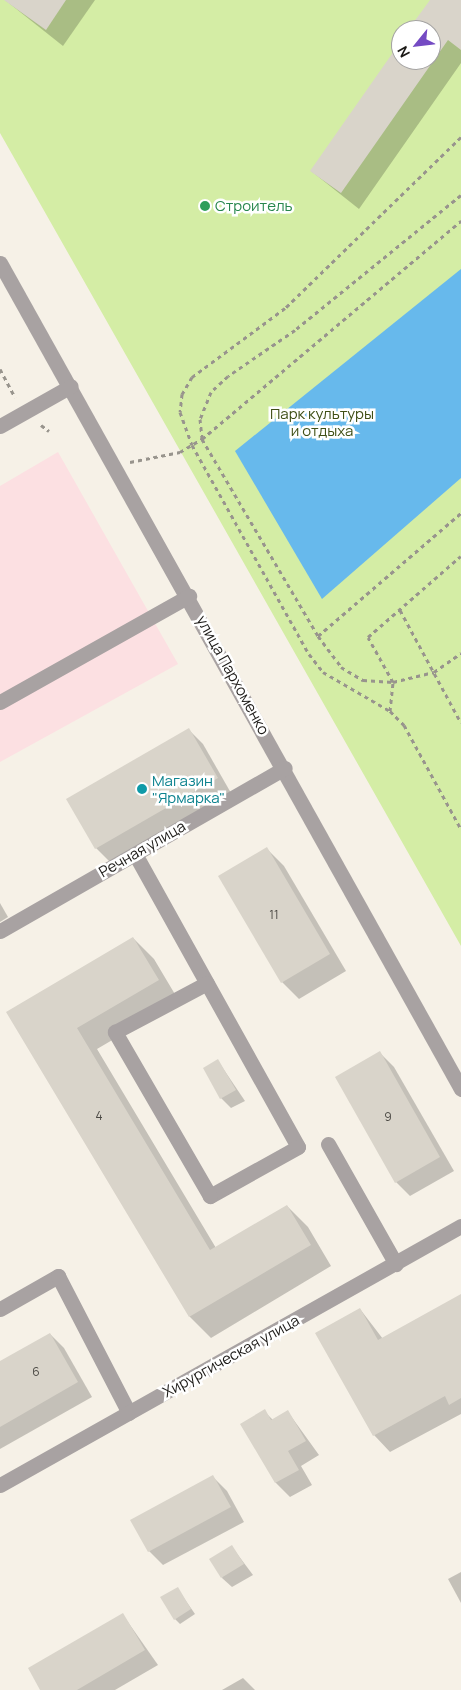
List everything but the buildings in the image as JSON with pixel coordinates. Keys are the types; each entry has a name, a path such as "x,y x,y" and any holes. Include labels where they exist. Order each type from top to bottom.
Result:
{"street":[{"name":"улица Пархоменко","path":"0,263 116,465 461,1089"},
{"path":"0,426 71,386"},
{"path":"0,702 189,596"},
{"name":"Речная улица","path":"0,932 285,768"},
{"path":"135,854 207,983 298,1147 210,1196 115,1032 207,983"},
{"path":"328,1144 396,1264"},
{"name":"Хирургическая улица","path":"0,1485 461,1226"},
{"path":"0,1309 58,1276 129,1413"}],"path":[{"path":"461,137 284,308 192,377 182,394 180,412 192,445 309,654 323,672 390,711 404,725 461,829"},
{"path":"461,195 295,330 211,392 200,419 202,439 318,636 341,667 364,680 393,682 434,672 461,653"},
{"path":"116,465 180,452 202,439 461,221"},
{"path":"318,636 461,513"},
{"path":"390,711 393,682 368,637 461,556"},
{"path":"400,610 461,723"}],"shaded area":[{"path":"58,452 178,664 0,762 0,486"}],"green space":[{"name":"Парк культуры и отдыха","path":"0,0 461,0 461,946 0,133"}],"water":[{"path":"461,269 461,478 322,599 235,451"}],"place":[{"name":"Строитель","path":"205,206"},
{"name":"Магазин \"Ярмарка\"","path":"142,789"}]}
